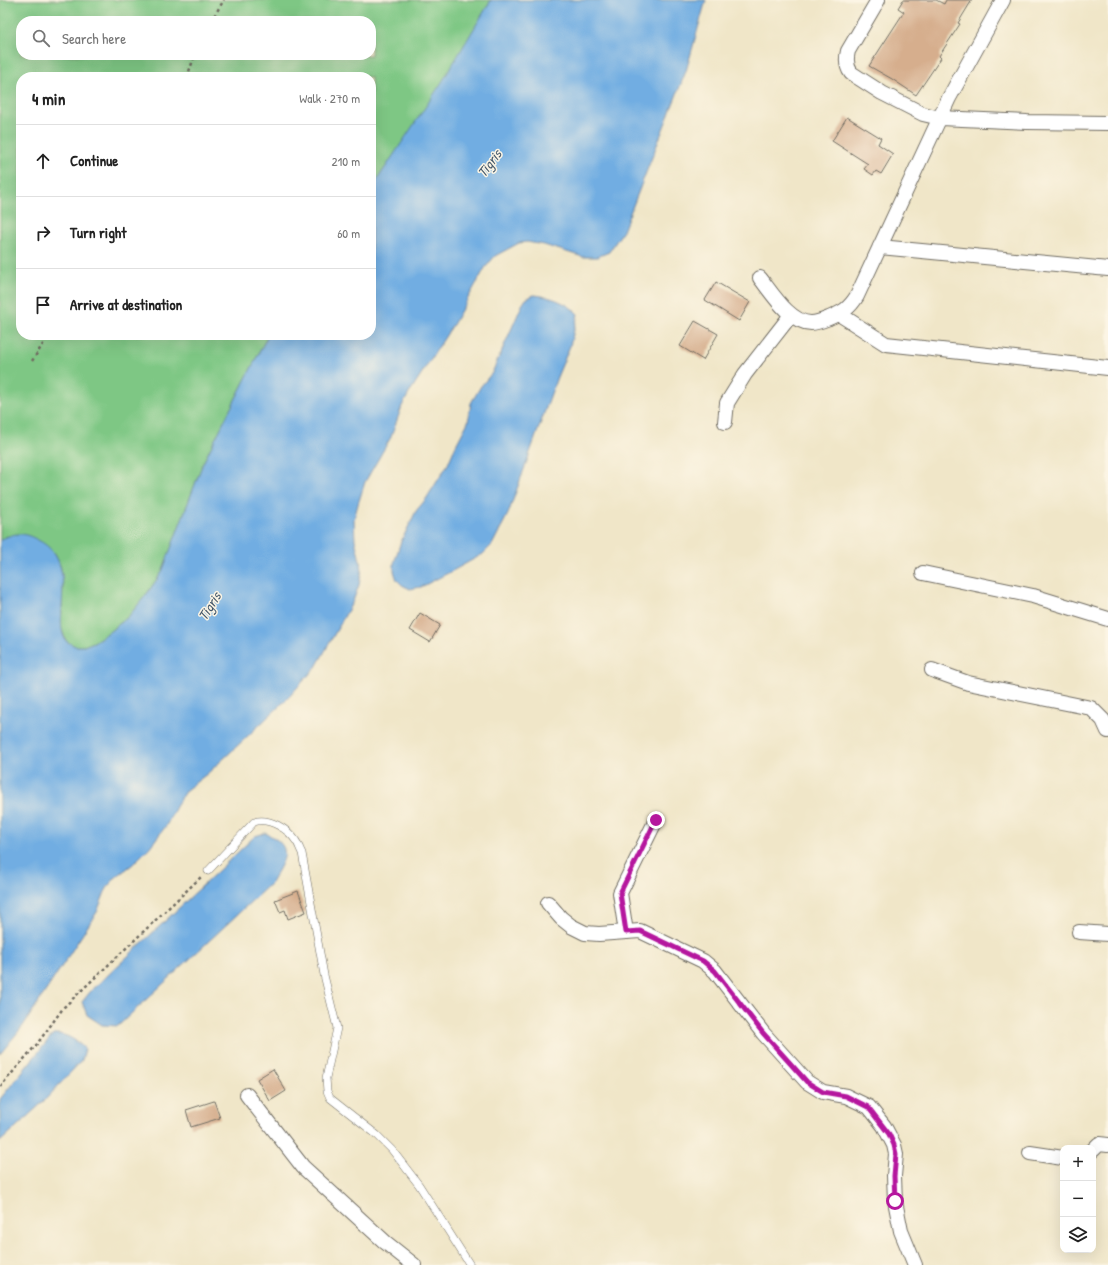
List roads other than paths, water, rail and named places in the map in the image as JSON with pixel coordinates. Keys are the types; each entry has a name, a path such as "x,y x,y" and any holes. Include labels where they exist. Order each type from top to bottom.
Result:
{"street":[{"path":"878,0 848,51 846,60 851,73 882,93 923,114 940,118 1026,122 1108,123"},
{"path":"760,278 791,315 802,321 812,323 839,314 846,310 857,296 949,98 1003,0"},
{"path":"880,247 1108,270"},
{"path":"839,314 886,344 1108,368"},
{"path":"725,422 727,403 745,374 791,315"},
{"path":"923,573 1034,596 1108,619"},
{"path":"932,670 968,683 1091,708 1103,720 1108,731"},
{"path":"626,932 620,893 656,820"},
{"path":"548,903 561,918 571,926 585,933 599,934 640,931 703,961 715,971 763,1033 807,1082 823,1092 846,1096 868,1107 889,1134 894,1145 896,1154 894,1176 895,1201 901,1231 915,1265"},
{"path":"1079,932 1108,934"},
{"path":"247,1095 303,1167 385,1242 414,1265"},
{"path":"1096,1147 1099,1144 1108,1145"},
{"path":"1030,1153 1060,1158"}],"lane":[{"path":"208,871 254,822 259,820 266,820 277,825 288,832 296,841 302,854 324,975 337,1028 326,1078 327,1091 330,1098 377,1135 392,1150 419,1185 470,1265"}],"water":[{"name":"Tigris","path":"491,0 706,0 686,71 623,231 609,252 597,257 583,257 544,245 527,242 519,243 495,256 485,268 454,323 402,406 391,437 365,482 354,519 355,540 362,569 359,585 353,601 316,667 286,700 208,773 186,790 166,826 149,848 109,885 97,912 23,1026 0,1054 0,540 15,534 23,534 47,545 58,559 63,586 61,623 62,632 66,641 75,646 84,646 94,642 128,617 162,572 203,463 265,340 376,340 376,181 442,82"},
{"path":"534,295 558,300 569,306 578,314 570,346 557,377 508,514 492,545 483,554 421,587 410,589 402,585 397,580 394,571 394,563 400,544 416,511 426,499 448,464 468,422 471,403 481,386 492,373 522,305 526,299"},
{"path":"265,833 281,843 284,849 283,861 271,883 118,1026 102,1025 87,1015 82,1002 90,992 255,836"},
{"path":"53,1034 66,1036 82,1046 85,1049 82,1060 45,1100 0,1142 0,1099"}]}
